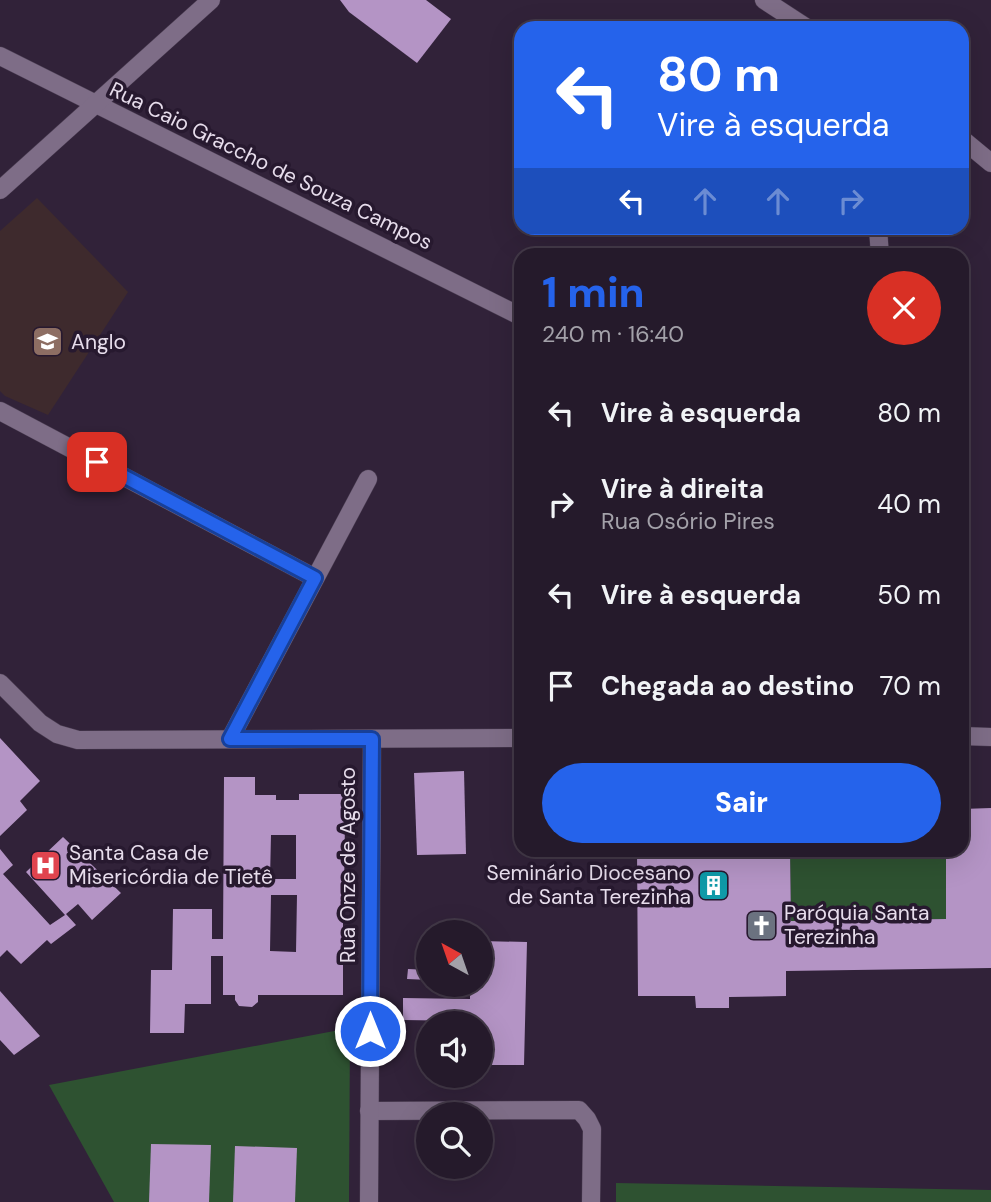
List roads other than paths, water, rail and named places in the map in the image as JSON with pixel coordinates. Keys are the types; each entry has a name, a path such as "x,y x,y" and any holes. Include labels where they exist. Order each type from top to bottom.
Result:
{"street":[{"path":"0,190 211,0"},
{"path":"764,0 796,21"},
{"name":"Rua Caio Graccho de Souza Campos","path":"0,56 514,313"},
{"path":"969,145 991,163"},
{"path":"0,411 315,578"},
{"path":"230,739 368,479"},
{"path":"0,683 40,723 57,734 78,740 514,738"},
{"path":"969,736 991,737"},
{"name":"Rua Onze de Agosto","path":"369,1202 372,739"},
{"path":"369,1111 579,1110 592,1129 591,1202"}],"place":[{"name":"Anglo","path":"48,342"},
{"name":"Santa Casa de Misericórdia de Tietê","path":"46,865"},
{"name":"Seminário Diocesano de Santa Terezinha","path":"714,885"},
{"name":"Paróquia Santa Terezinha","path":"761,925"}]}
